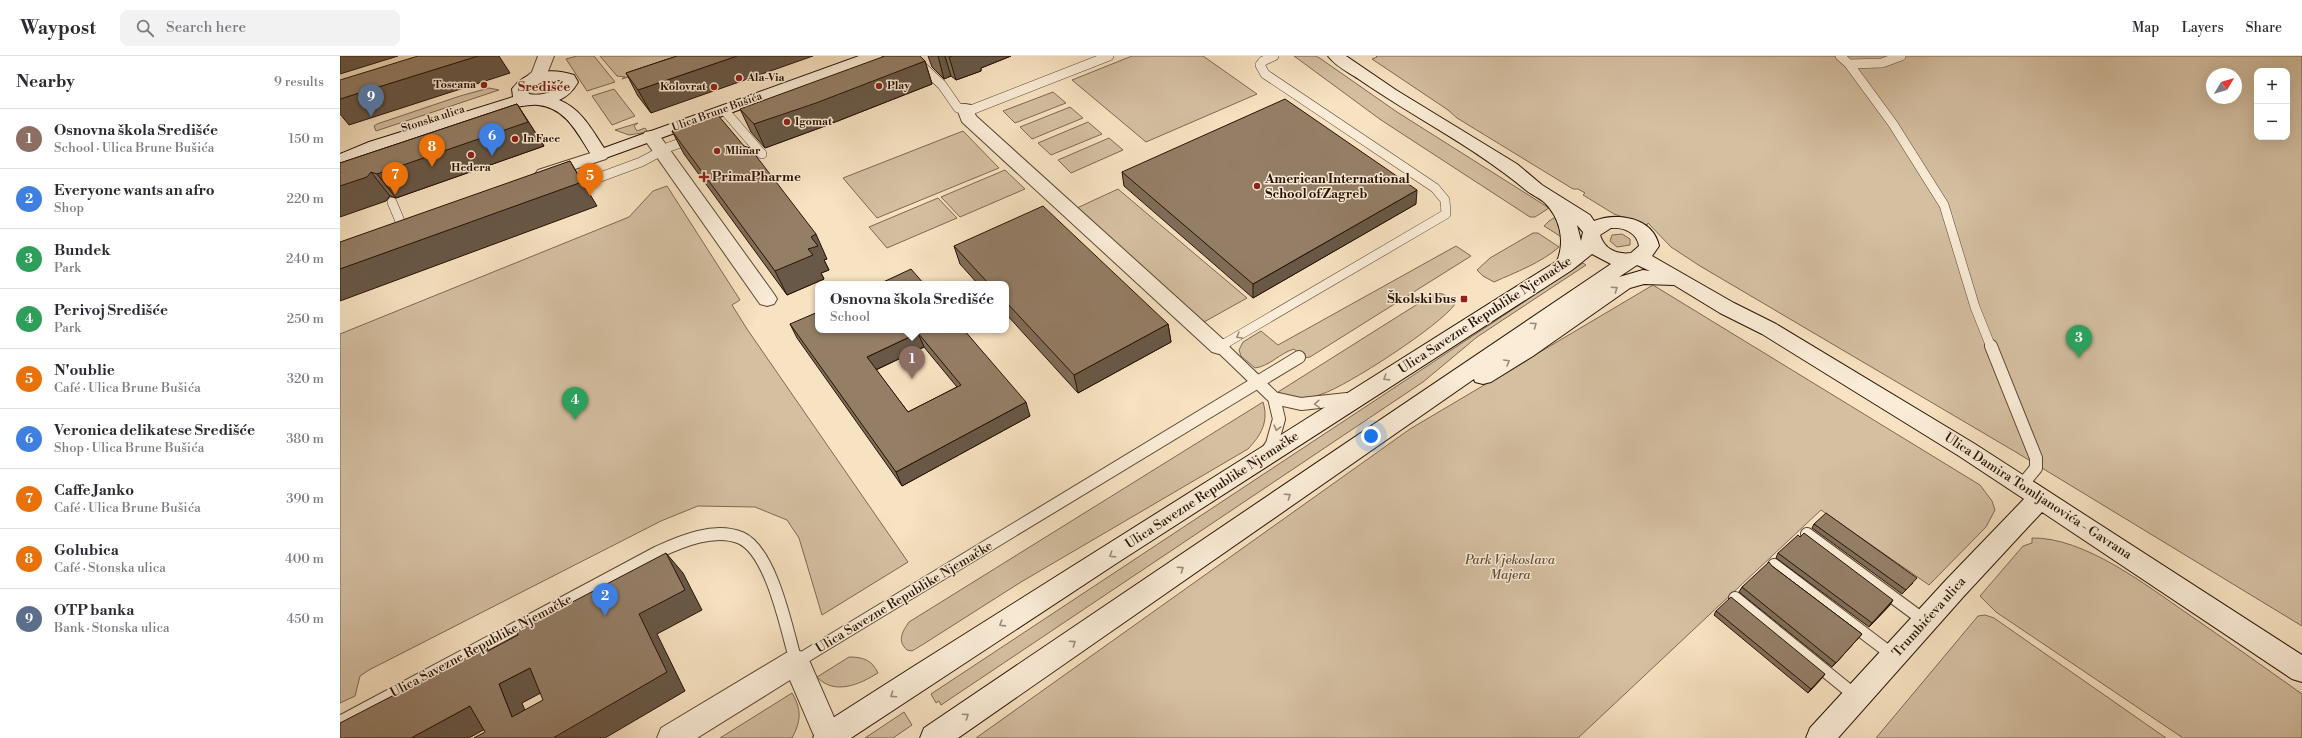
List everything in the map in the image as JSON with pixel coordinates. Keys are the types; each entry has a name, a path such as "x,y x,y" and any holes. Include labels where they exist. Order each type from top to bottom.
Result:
{"street":[{"path":"546,56 567,81 554,96 535,100 525,99 519,93 527,83 539,74 546,56"},
{"name":"Ulica Brune Bušića","path":"528,180 874,56"},
{"path":"1336,56 1390,93 1512,168 1546,195 1583,219 1599,251 1614,258 1634,258"},
{"path":"527,83 544,76 567,81"},
{"name":"Stonska ulica","path":"567,81 567,94 572,113 600,155"},
{"name":"Stonska ulica","path":"340,153 364,142 505,96 527,83"},
{"name":"Stonska ulica","path":"340,153 375,146 508,103 535,100 561,105 572,113"},
{"path":"965,109 968,118 1219,347"},
{"path":"651,136 767,300"},
{"path":"934,738 1634,258 1648,250 1649,242 1642,231 1628,224 1602,215 1541,180 1512,168"},
{"path":"1546,195 1564,217 1572,234 1571,249 1564,265"},
{"path":"1592,236 1601,224 1619,222"},
{"name":"Ulica Savezne Republike Njemačke","path":"671,738 796,662 828,737 1355,397 1460,333 1564,265 1586,250 1592,236"},
{"name":"Ulica Damira Tomljanovića - Gavrana","path":"1649,242 1657,251 1725,295 1769,329"},
{"name":"Ulica Damira Tomljanovića - Gavrana","path":"1634,258 1651,263 1727,308 1769,329 2031,491 2302,670"},
{"path":"1410,412 1508,362 1623,283 1643,277 1680,280"},
{"name":"Trumbićeva ulica","path":"1831,734 1856,697 1925,621 2031,491"}],"lane":[{"path":"911,56 942,85 954,104 965,109 977,109 1109,56"},
{"path":"1264,456 1272,444 1279,418 1274,398 1219,347 1440,220 1446,214 1447,209 1443,196 1435,188 1265,74 1260,65 1263,61 1274,56"},
{"path":"1840,56 1849,64 1893,124 1944,205 1963,273 1975,307 2036,458 2036,468 2031,491"},
{"path":"1849,64 1882,63 1901,56"},
{"path":"724,110 762,154"},
{"path":"726,126 750,155"},
{"path":"595,179 641,162 662,151 697,137"},
{"path":"392,202 402,226"},
{"name":"Ulica Savezne Republike Njemačke","path":"340,722 658,552 692,538 710,535 733,537 751,545 761,560 775,594 796,662 1299,357"},
{"path":"1274,398 1301,404 1334,402 1355,397"},
{"path":"1807,534 1925,621"},
{"path":"1774,565 1894,656"},
{"path":"1735,598 1856,697"}],"green space":[{"path":"577,56 594,56 615,82 587,91 566,59"},
{"path":"600,56 692,56 622,79 625,77 617,76"},
{"path":"1132,56 1203,56 1257,94 1146,142 1072,80"},
{"path":"1294,56 1316,56 1397,112 1549,208 1535,217 1530,217 1381,120"},
{"path":"1376,56 2302,56 2302,626 2014,451 1700,266 1671,247 1648,223 1647,225 1614,214 1583,195 1585,193 1578,189 1573,189 1457,118 1448,110 1372,59 1377,57"},
{"path":"489,88 499,90 376,131 374,126 460,96"},
{"path":"614,89 635,116 612,125 592,96"},
{"path":"1053,92 1066,103 1015,123 1003,111"},
{"path":"1070,107 1083,118 1032,139 1020,127"},
{"path":"1088,122 1102,134 1051,155 1038,143"},
{"path":"638,123 634,126 637,131 645,128 648,132 629,135 615,130"},
{"path":"963,131 999,168 877,218 843,178"},
{"path":"1109,138 1123,150 1071,173 1058,160"},
{"path":"1005,170 1025,189 960,217 941,197"},
{"path":"667,186 740,300 732,305 747,329 908,562 822,615 799,538 787,520 755,507 698,506 661,521 369,670 360,676 355,696 340,703 340,334 629,217 653,191"},
{"path":"1118,189 1247,298 1204,322 1077,208"},
{"path":"938,198 957,218 887,248 869,227"},
{"path":"1557,216 1563,238 1544,226"},
{"path":"1533,233 1538,233 1559,247 1544,258 1494,282 1483,276 1477,270 1490,258"},
{"path":"1622,234 1630,239 1630,245 1617,247 1610,241 1612,235"},
{"path":"1456,246 1471,256 1310,357 1304,358 1294,349 1284,353 1265,365 1255,368 1241,356 1239,350 1243,342 1261,331 1278,345"},
{"path":"1583,263 1586,265 1477,337 1423,382 941,705 939,701 936,703 931,694"},
{"name":"Park Vjekoslava Majera","path":"1653,285 1980,485 1992,501 1995,510 1986,527 1929,585 1821,510 1578,738 976,738 1410,429"},
{"path":"1435,293 1443,294 1455,304 1432,326 1371,368 1334,389 1316,396 1300,398 1278,392"},
{"path":"1263,402 1265,416 1263,428 1257,439 1248,449 1021,582 912,651 907,650 904,647 901,640 904,629 909,622"},
{"path":"2032,538 2052,540 2072,545 2114,565 2153,590 2302,694 2302,738 2183,738 1996,612 1980,596 2023,546 2032,543"},
{"path":"1985,615 1994,618 2166,738 1876,738 1978,616"},
{"path":"849,657 859,658 870,662 878,673 856,684 839,687 824,683 817,677"},
{"path":"792,693 799,710 799,721 792,738 720,738"},
{"path":"904,712 912,725 893,738 865,738"}],"building":[{"path":"418,56 478,56 340,99 340,80"},
{"path":"677,56 737,56 638,90 626,73"},
{"path":"885,56 920,56 925,61 816,103 754,124 740,109"},
{"path":"1285,99 1417,190 1253,284 1122,172"},
{"path":"517,104 528,122 377,174 371,172 367,177 340,186 340,163"},
{"path":"717,114 744,146 750,148 816,234 811,237 818,246 808,249 813,255 775,271 672,131"},
{"path":"570,161 582,182 340,269 340,242"},
{"path":"1043,206 1168,324 1074,375 1009,305 1009,281 986,281 954,246"},
{"path":"911,269 921,281 885,281"},
{"path":"815,313 815,333 918,333 967,333 1026,402 896,472 790,324","holes":["918,333 961,385 908,412 867,357"]},
{"path":"1826,513 1917,578 1906,590 1814,524"},
{"path":"1804,533 1893,600 1872,623 1778,553 1798,535 1800,537"},
{"path":"666,553 685,590 639,614 667,672 553,738 474,738 485,732 470,706 411,738 340,738 340,723 487,647 488,651 518,635 517,631","holes":["530,668 543,700 512,717 499,684"]},
{"path":"1769,562 1772,566 1862,634 1836,663 1742,587"},
{"path":"1731,597 1825,674 1811,689 1716,611"}],"place":[{"name":"Ala-Via","path":"739,78"},
{"name":"Toscana","path":"484,85"},
{"name":"Play","path":"879,86"},
{"name":"Kolovrat","path":"714,87"},
{"name":"OTP banka","path":"371,117"},
{"name":"Igomat","path":"787,122"},
{"name":"In Face","path":"515,139"},
{"name":"Mlinar","path":"717,151"},
{"name":"Hedera","path":"471,155"},
{"name":"Veronica delikatese Središće","path":"492,156"},
{"name":"Golubica","path":"432,167"},
{"name":"PrimaPharme","path":"704,177"},
{"name":"American International School of Zagreb","path":"1257,186"},
{"name":"Caffe Janko","path":"395,195"},
{"name":"N'oublie","path":"590,196"},
{"name":"Školski bus","path":"1464,299"},
{"name":"Bundek","path":"2079,358"},
{"name":"Osnovna škola Središće","path":"912,379"},
{"name":"Perivoj Središće","path":"575,420"},
{"name":"Everyone wants an afro","path":"605,616"}],"district":[{"name":"Središće","path":"544,87"}]}
